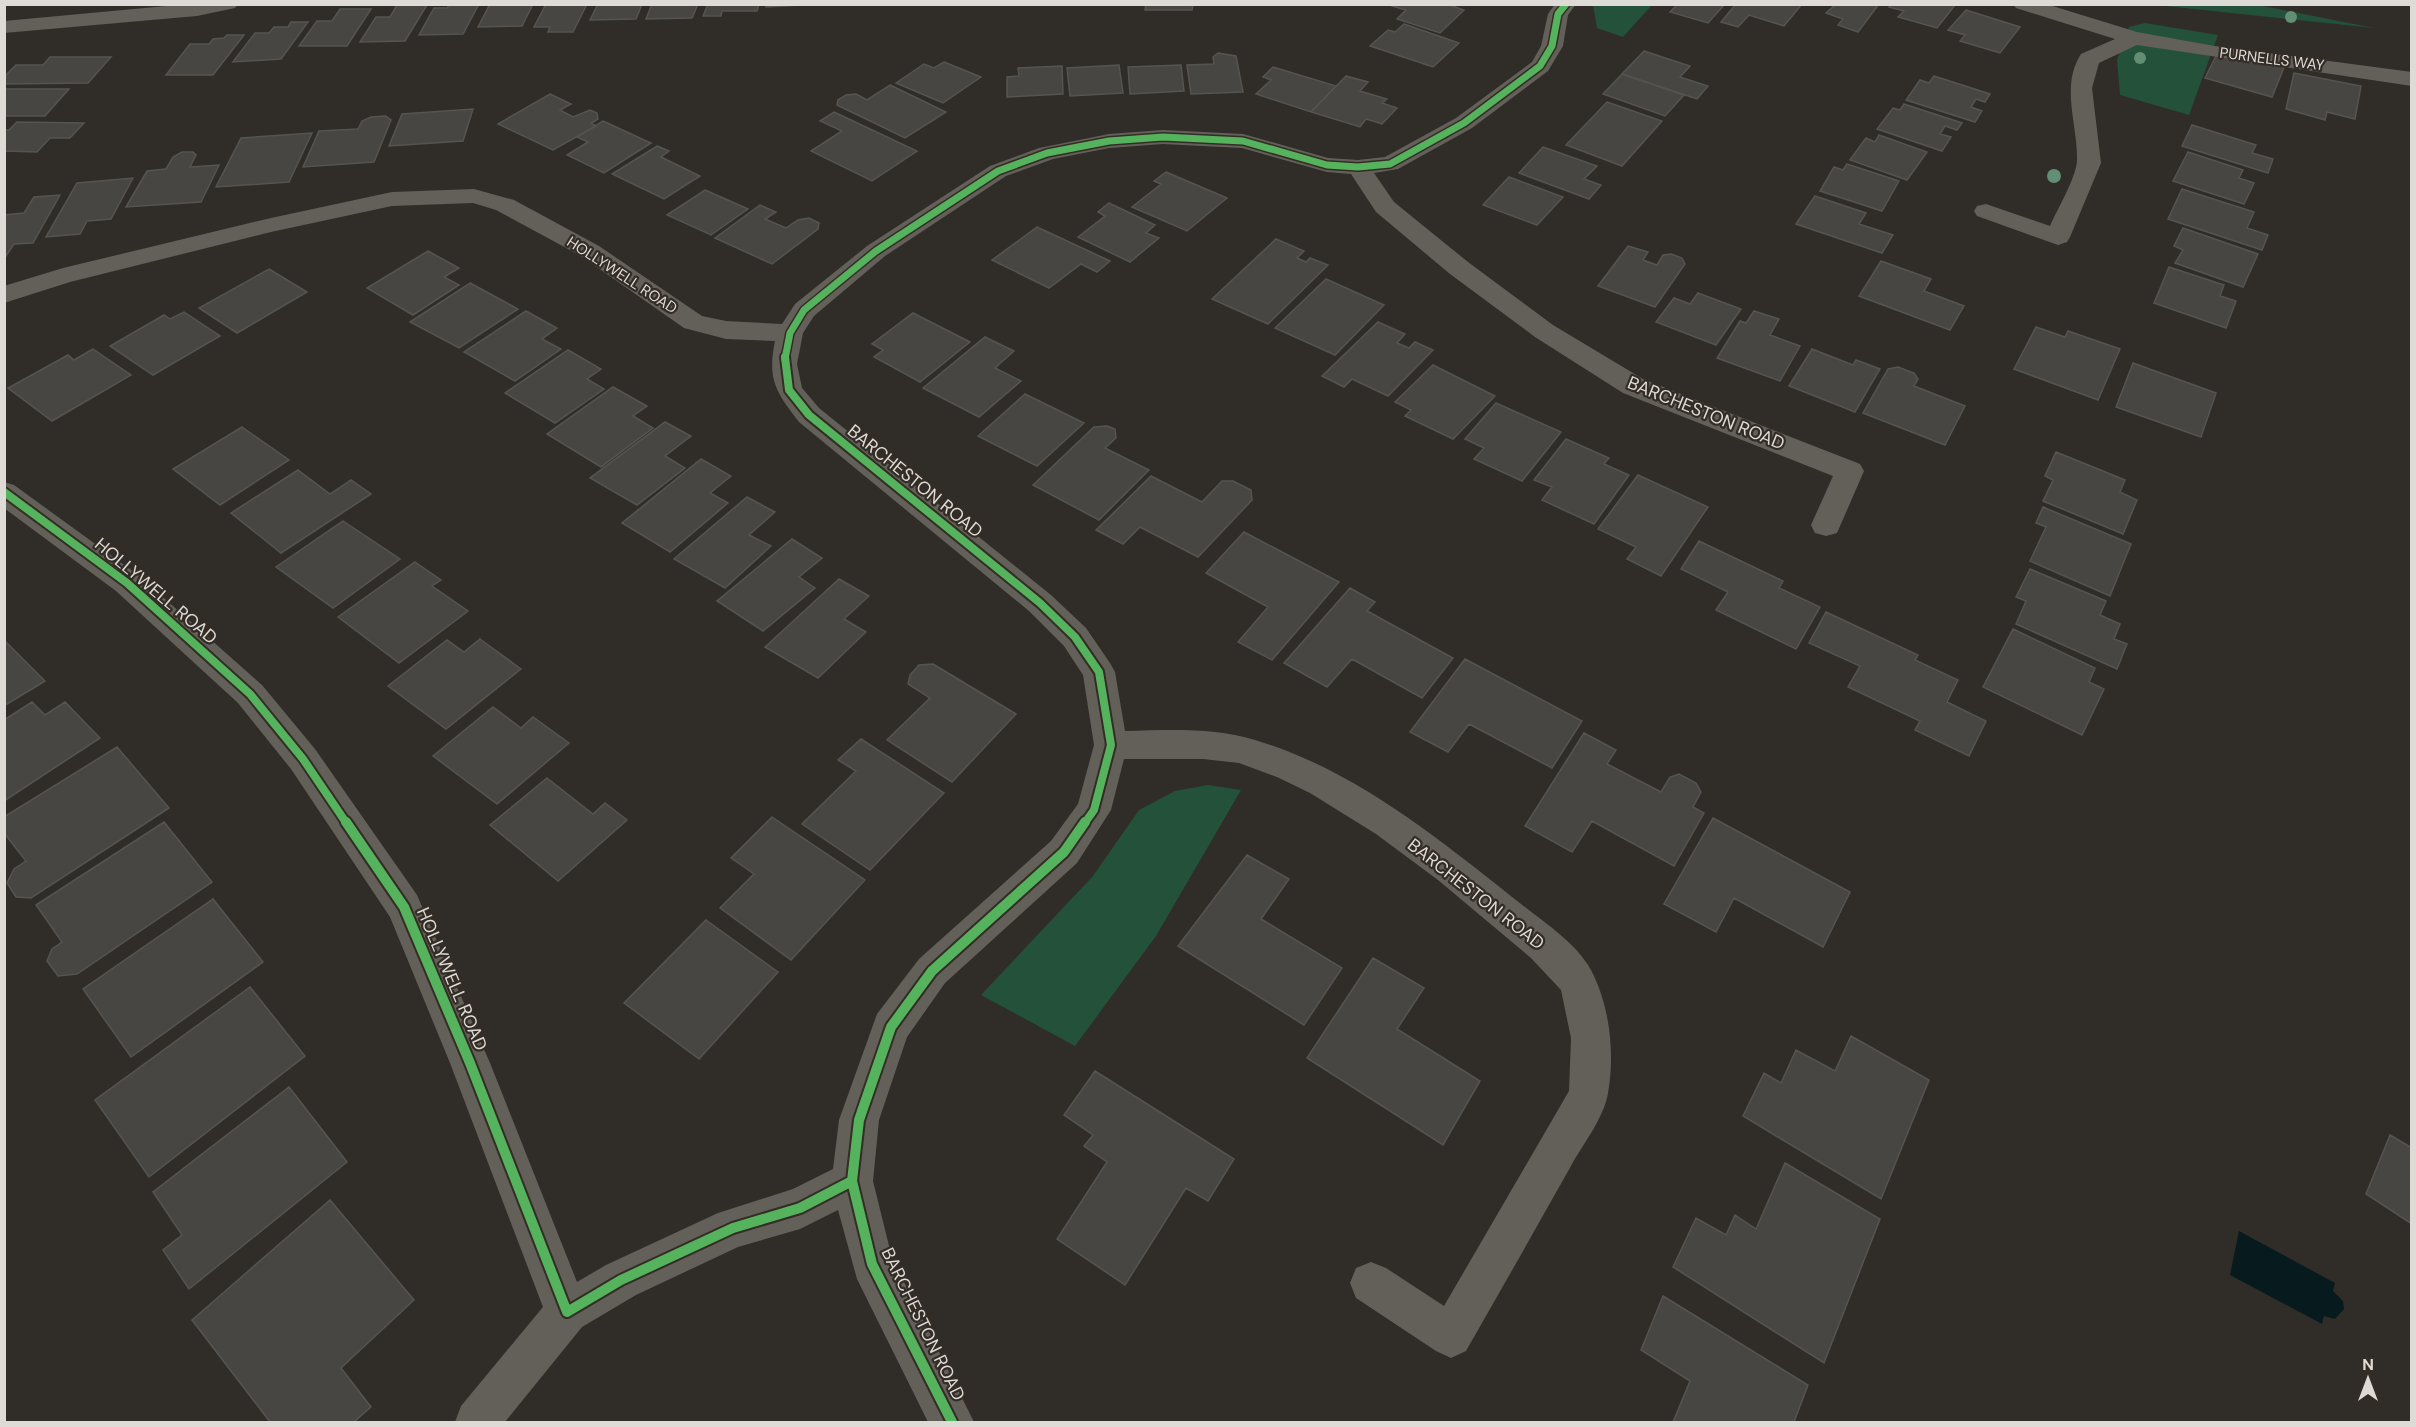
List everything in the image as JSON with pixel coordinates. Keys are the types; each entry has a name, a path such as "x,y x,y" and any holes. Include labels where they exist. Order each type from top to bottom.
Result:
{"street":[{"path":"4,27 139,16 228,4"},
{"name":"BARCHESTON ROAD","path":"952,1422 872,1264 852,1181 859,1120 891,1027 932,971 1064,852 1094,810 1112,745 1099,672 1075,637 1040,603 808,415 789,390 784,364 790,333 804,310 876,251 998,171 1047,153 1109,141 1199,138 1243,141 1327,165 1359,167 1390,164 1464,123 1539,66 1552,46 1558,14 1566,4"},
{"name":"PURNELLS WAY","path":"2023,4 2134,38 2215,52 2412,79"},
{"path":"1986,211 2058,237 2089,163 2080,87 2089,59 2134,38"},
{"name":"BARCHESTON ROAD","path":"1359,167 1386,207 1459,268 1544,331 1633,386 1851,471 1826,525"},
{"name":"HOLLYWELL ROAD","path":"4,294 63,276 271,225 392,200 447,195 474,196 505,205 590,251 693,322 726,330 790,333"},
{"name":"HOLLYWELL ROAD","path":"4,492 127,583 250,694 303,759 404,908 470,1063 567,1312"},
{"name":"BARCHESTON ROAD","path":"1112,745 1199,744 1255,753 1312,778 1366,809 1479,891 1539,941 1577,981 1591,1032 1593,1059 1588,1096 1451,1336 1371,1283"},
{"path":"477,1422 567,1312 621,1280 723,1232 800,1208 852,1181"}],"green space":[{"path":"1593,4 1652,5 1623,37 1597,28"},
{"path":"2156,5 2258,5 2374,28"},
{"path":"2145,23 2218,35 2189,115 2120,95 2117,60 2129,27"},
{"path":"1208,785 1241,790 1156,936 1075,1046 981,995 1093,876 1139,810 1175,791"}],"water":[{"path":"2239,1231 2335,1283 2333,1291 2343,1301 2344,1309 2335,1319 2324,1316 2322,1324 2230,1275"}],"building":[{"path":"450,4 479,4 463,34 419,35 434,8 447,8"},
{"path":"490,4 533,4 522,26 478,27"},
{"path":"546,4 587,4 573,32 548,32 550,27 534,27"},
{"path":"598,4 642,4 636,19 590,20"},
{"path":"652,4 698,4 692,18 646,19"},
{"path":"708,4 759,4 757,11 722,11 721,16 703,16"},
{"path":"767,4 820,4 766,7"},
{"path":"1146,4 1193,4 1192,10 1145,10"},
{"path":"1394,4 1447,4 1464,10 1440,33 1397,19 1406,10 1392,6"},
{"path":"1678,4 1725,4 1708,23 1670,12"},
{"path":"1736,4 1802,4 1784,26 1749,15 1738,27 1721,22"},
{"path":"1827,4 1879,4 1858,32 1838,25 1843,19 1826,13 1834,6"},
{"path":"1891,4 1955,5 1937,28 1898,17 1904,11 1889,7"},
{"path":"397,5 427,5 405,41 360,42 376,17 390,17"},
{"path":"340,9 371,9 347,46 299,46 317,21 332,21"},
{"path":"1966,10 2020,27 2000,53 1960,41 1965,35 1948,30"},
{"path":"291,22 308,22 281,59 233,62 255,33 269,33 274,27 288,27"},
{"path":"1404,24 1459,43 1433,67 1370,46 1388,30 1395,32"},
{"path":"227,35 244,35 213,75 166,75 190,44 209,44 213,39 224,38"},
{"path":"2219,50 2252,63 2254,57 2285,65 2272,97 2205,78"},
{"path":"1644,51 1690,66 1680,77 1708,86 1697,99 1622,74"},
{"path":"1218,53 1236,56 1243,92 1191,94 1187,65 1214,64 1213,57"},
{"path":"50,57 111,57 88,83 4,84 4,77 16,65 43,65"},
{"path":"944,62 981,77 943,103 896,83 924,64 934,68"},
{"path":"1119,65 1123,93 1070,96 1067,68"},
{"path":"1181,65 1184,91 1130,94 1128,67"},
{"path":"1062,66 1063,94 1007,97 1007,77 1019,76 1018,68"},
{"path":"1273,67 1336,86 1311,112 1256,94 1271,80 1263,77"},
{"path":"2294,73 2361,86 2355,119 2327,112 2325,120 2286,109"},
{"path":"1622,74 1684,95 1665,116 1603,94"},
{"path":"1346,76 1368,82 1360,91 1387,99 1382,103 1397,108 1382,124 1366,119 1360,127 1311,112"},
{"path":"1934,76 1990,94 1985,102 1976,99 1971,107 1982,111 1975,122 1906,100 1920,80 1929,83"},
{"path":"890,85 946,112 905,138 837,105 838,100 846,95 856,94 867,100"},
{"path":"4,89 69,89 45,116 4,116"},
{"path":"550,94 571,104 560,110 573,117 590,110 597,113 598,119 591,123 596,126 553,150 498,124"},
{"path":"1607,102 1662,121 1622,166 1566,145"},
{"path":"1904,104 1962,123 1957,130 1945,126 1940,134 1951,137 1942,151 1877,129 1893,108 1900,110"},
{"path":"473,109 463,141 389,146 402,114"},
{"path":"834,112 917,151 872,181 811,151 842,131 820,121"},
{"path":"386,116 391,120 374,162 303,167 319,131 358,129 362,121 371,117"},
{"path":"603,121 651,143 604,173 567,155 588,142 577,137"},
{"path":"17,122 84,123 70,138 50,138 37,152 4,151 4,130 9,130"},
{"path":"2192,125 2256,145 2252,153 2273,159 2268,173 2182,146"},
{"path":"312,133 289,182 216,187 241,138"},
{"path":"1879,135 1927,152 1907,180 1850,160 1866,138 1875,142"},
{"path":"657,146 669,151 661,157 700,176 664,199 612,174"},
{"path":"1543,147 1597,166 1584,179 1601,185 1589,199 1519,173"},
{"path":"182,152 193,152 196,155 190,167 219,165 201,202 126,207 147,171 166,169 173,157"},
{"path":"2188,152 2243,170 2239,178 2254,183 2244,204 2173,181"},
{"path":"1847,164 1899,181 1882,211 1820,191 1834,167 1843,170"},
{"path":"1166,172 1227,198 1187,231 1132,207 1161,184 1154,181"},
{"path":"1509,177 1563,197 1537,225 1483,205"},
{"path":"133,178 111,219 87,221 80,234 46,237 77,183"},
{"path":"2182,189 2254,212 2247,228 2268,235 2262,250 2168,219"},
{"path":"705,190 748,209 711,235 667,215"},
{"path":"60,195 33,243 14,244 4,259 4,215 24,213 34,197"},
{"path":"1815,196 1866,213 1859,224 1893,235 1882,253 1796,224"},
{"path":"1109,203 1155,225 1146,233 1159,238 1130,262 1078,237 1105,216 1098,212"},
{"path":"760,205 776,212 765,219 786,228 798,220 809,218 819,223 818,229 772,264 715,238"},
{"path":"1037,227 1110,261 1097,272 1081,264 1049,288 992,260"},
{"path":"2183,228 2258,254 2243,287 2175,263 2183,250 2174,246"},
{"path":"1276,239 1304,251 1297,258 1306,262 1310,258 1328,265 1268,324 1212,299"},
{"path":"1628,246 1648,252 1643,260 1657,265 1663,255 1671,254 1682,258 1685,264 1655,307 1598,286"},
{"path":"428,251 459,268 444,277 459,285 413,315 367,288"},
{"path":"1881,261 1931,279 1924,291 1964,306 1950,330 1859,296"},
{"path":"2169,267 2224,285 2220,296 2236,301 2226,328 2154,303"},
{"path":"269,269 307,292 237,333 199,308"},
{"path":"1326,279 1384,305 1335,355 1275,328"},
{"path":"470,283 518,309 459,348 410,322"},
{"path":"1698,293 1741,309 1716,345 1656,322 1674,298 1690,304"},
{"path":"526,311 557,328 542,339 561,349 515,381 464,352"},
{"path":"1754,311 1779,319 1770,335 1800,346 1780,381 1717,358 1740,321 1746,323"},
{"path":"184,312 220,336 153,375 110,346 164,315 170,319"},
{"path":"913,313 970,342 920,382 874,357 883,350 872,344"},
{"path":"1378,322 1405,334 1397,343 1409,348 1415,342 1433,350 1388,396 1352,379 1344,387 1322,376"},
{"path":"2036,327 2065,337 2068,331 2120,349 2098,400 2014,369"},
{"path":"985,337 1014,351 995,368 1021,381 979,417 923,388"},
{"path":"93,349 131,375 52,421 8,388 68,355 74,360"},
{"path":"1812,349 1853,365 1856,360 1880,369 1855,412 1789,386"},
{"path":"568,350 601,369 587,379 604,389 555,423 505,393"},
{"path":"2133,363 2216,393 2201,437 2116,407"},
{"path":"1433,365 1495,396 1453,439 1405,416 1411,410 1395,402"},
{"path":"1898,367 1914,373 1918,379 1914,386 1965,406 1945,445 1863,413 1888,369"},
{"path":"613,387 647,406 633,416 653,428 601,467 547,434"},
{"path":"1025,394 1084,423 1037,466 978,436"},
{"path":"1496,403 1561,432 1522,481 1474,459 1484,448 1465,439"},
{"path":"665,422 691,436 665,456 685,468 637,505 590,478"},
{"path":"1107,426 1115,429 1116,438 1105,448 1149,470 1099,520 1033,485 1094,427"},
{"path":"242,427 289,460 220,505 173,469"},
{"path":"1566,439 1609,458 1604,464 1629,475 1594,524 1542,500 1552,487 1534,480"},
{"path":"2056,452 2125,480 2120,492 2137,500 2123,534 2043,501 2053,480 2045,476"},
{"path":"701,459 731,476 710,493 728,503 670,552 622,523"},
{"path":"298,470 330,494 351,480 371,494 281,553 231,513"},
{"path":"1638,475 1708,507 1661,576 1627,559 1636,547 1598,529"},
{"path":"1151,476 1202,502 1222,481 1233,481 1251,490 1252,500 1198,557 1140,527 1123,544 1096,530"},
{"path":"747,497 775,512 749,535 771,546 725,588 674,559"},
{"path":"2043,507 2131,544 2110,596 2030,561 2046,527 2036,523"},
{"path":"343,521 400,559 333,608 276,567"},
{"path":"1244,532 1339,582 1272,660 1238,642 1268,607 1206,573"},
{"path":"792,539 822,558 799,577 815,588 763,631 717,601"},
{"path":"1699,541 1783,581 1779,588 1820,607 1796,649 1716,610 1728,592 1681,569"},
{"path":"415,562 441,580 432,586 468,611 399,663 338,617"},
{"path":"2030,569 2106,601 2100,615 2120,624 2114,639 2127,644 2117,669 2016,624 2026,601 2016,597"},
{"path":"839,579 869,596 844,619 866,632 818,678 765,647"},
{"path":"1350,588 1375,602 1367,611 1453,658 1422,698 1352,659 1327,687 1284,663"},
{"path":"1826,612 1918,655 1915,660 1958,680 1947,702 1986,721 1969,756 1915,730 1920,721 1848,687 1860,666 1809,643"},
{"path":"2013,629 2095,668 2089,682 2104,689 2082,735 1983,687"},
{"path":"480,639 521,669 446,729 388,686 447,640 464,652"},
{"path":"4,640 45,681 4,706"},
{"path":"1465,659 1582,721 1552,768 1469,724 1448,752 1410,732"},
{"path":"933,664 1016,714 952,782 887,740 930,698 908,684 910,675 919,665"},
{"path":"32,702 45,715 65,702 100,738 4,801 4,720"},
{"path":"493,707 521,728 533,717 569,743 497,804 433,756"},
{"path":"1584,733 1616,750 1607,764 1661,792 1670,777 1679,774 1696,783 1701,792 1693,807 1704,813 1674,866 1592,821 1572,852 1525,826"},
{"path":"861,739 944,793 870,870 802,824 856,771 838,760"},
{"path":"117,747 169,808 31,898 16,897 7,883 14,869 26,861 4,833 4,817"},
{"path":"547,778 593,814 605,803 627,820 558,881 490,825"},
{"path":"772,817 865,880 791,960 720,908 754,874 731,858"},
{"path":"1713,818 1850,892 1823,947 1734,898 1716,932 1664,904"},
{"path":"164,822 212,882 77,974 58,976 47,961 52,949 62,942 36,905"},
{"path":"1247,855 1289,879 1261,919 1342,968 1304,1025 1178,946"},
{"path":"213,899 263,962 131,1057 83,989"},
{"path":"706,920 778,972 699,1059 624,1003"},
{"path":"1373,958 1424,988 1397,1029 1480,1081 1443,1145 1307,1058"},
{"path":"250,987 305,1056 149,1177 95,1100"},
{"path":"1851,1036 1929,1080 1881,1199 1743,1116 1764,1073 1781,1083 1796,1050 1835,1071"},
{"path":"1095,1071 1234,1159 1208,1201 1186,1188 1125,1285 1057,1239 1107,1162 1084,1146 1093,1135 1064,1115"},
{"path":"289,1087 347,1162 189,1289 163,1250 182,1235 153,1192"},
{"path":"2390,1135 2412,1148 2412,1224 2366,1194"},
{"path":"1785,1163 1880,1219 1824,1363 1673,1267 1696,1218 1726,1235 1735,1215 1756,1229"},
{"path":"330,1200 414,1300 341,1368 371,1407 354,1422 270,1422 192,1320"},
{"path":"1663,1296 1808,1385 1794,1422 1673,1422 1690,1381 1641,1350"}],"cycle path":[{"path":"952,1422 872,1264 852,1181 859,1120 891,1027 932,971 1064,852 1094,810 1111,745 1099,672 1075,637 1040,603 809,415 789,390 784,364 790,333 804,310 876,251 998,171 1047,153 1109,141 1163,137 1243,141 1327,165 1358,167 1390,164 1464,123 1540,66 1552,46 1558,14 1566,4"},
{"path":"4,492 127,583 250,694 303,759 404,907 470,1063 567,1312 621,1280 733,1228 800,1208 852,1181"}]}
